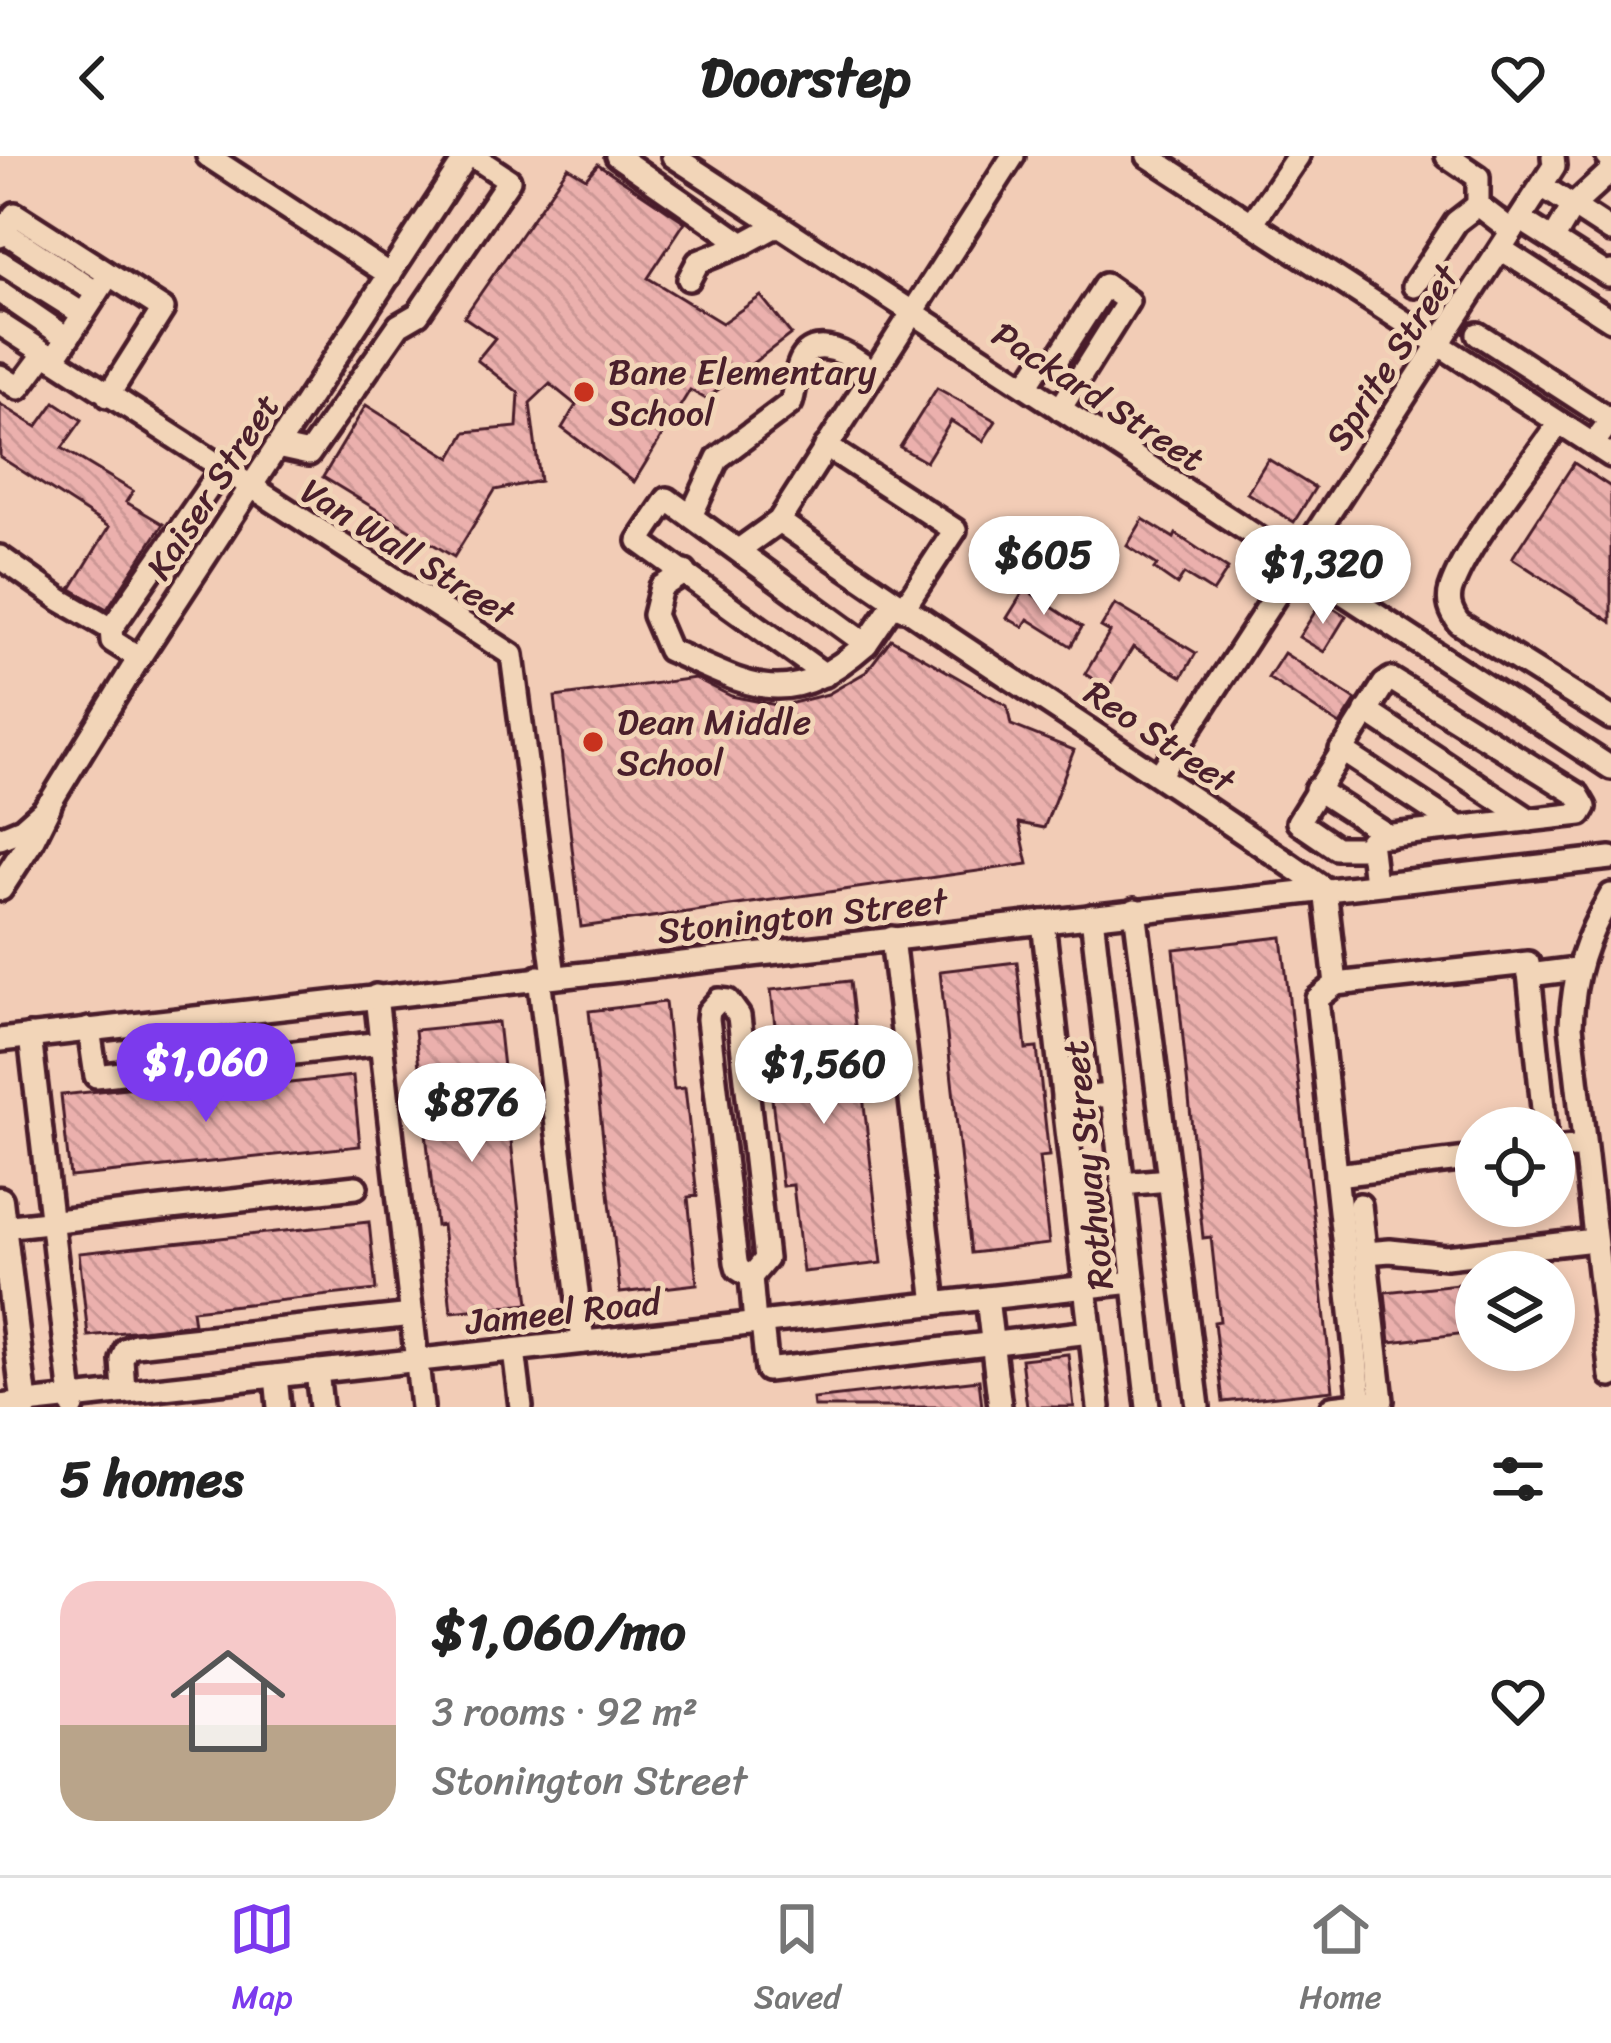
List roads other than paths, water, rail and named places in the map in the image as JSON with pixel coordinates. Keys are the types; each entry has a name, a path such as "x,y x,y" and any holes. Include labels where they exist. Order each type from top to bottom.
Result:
{"main road":[{"path":"0,888 48,806"},
{"path":"0,1200 16,1405"}],"street":[{"path":"208,156 390,275"},
{"path":"277,447 309,454 399,326 418,314 483,218 508,180 470,156"},
{"name":"Kaiser Street","path":"0,838 22,829 48,806 139,658 470,156"},
{"path":"617,156 743,244"},
{"name":"Packard Street","path":"673,156 1611,768"},
{"path":"740,549 779,521 1013,156"},
{"path":"1148,156 1179,164 1252,223 1602,450 1611,420 1478,334"},
{"path":"1252,223 1298,156"},
{"path":"1448,156 1478,177 1478,205 1611,320"},
{"name":"Sprite Street","path":"1160,774 1555,166 1553,156"},
{"path":"1553,240 1573,206 1611,171"},
{"path":"1542,186 1611,231"},
{"path":"1414,286 1456,222 1478,205"},
{"path":"689,279 698,262 778,225"},
{"path":"1511,233 1553,240 1611,272"},
{"path":"2,234 163,309 108,396"},
{"path":"0,262 83,314"},
{"path":"0,376 20,388 67,338 103,284"},
{"path":"1026,386 1039,365 1056,361 1105,285 1128,302 1060,410"},
{"path":"0,292 67,338"},
{"name":"Van Wall Street","path":"0,324 512,656 547,976"},
{"path":"691,516 718,458 791,403 800,363 810,353 824,348 842,350 872,372"},
{"path":"1524,399 1541,375"},
{"path":"1559,423 1477,542 1452,587 1450,608 1465,626 1611,718"},
{"path":"685,572 661,586 654,615 669,650 752,686 798,688 825,675 866,644 955,530 826,446"},
{"path":"139,658 112,641 111,629 221,470"},
{"path":"825,675 639,541 667,499 866,644"},
{"name":"Reo Street","path":"779,521 1325,889"},
{"path":"0,557 61,601 111,629"},
{"path":"1444,659 1465,626"},
{"path":"1391,679 1400,681 1584,802 1581,814 1336,848 1302,828 1299,815 1366,711 1384,684 1391,679"},
{"path":"1366,711 1530,820"},
{"path":"1341,750 1460,828"},
{"path":"1316,789 1380,842"},
{"path":"1375,883 1380,842"},
{"name":"Stonington Street","path":"0,1040 1611,858"},
{"path":"1325,889 1336,984"},
{"path":"1611,895 1587,935 1576,970 1571,1026 1611,1376"},
{"path":"1135,910 1198,1407"},
{"name":"Rothway Street","path":"1092,916 1148,1407"},
{"path":"1043,922 1099,1407"},
{"path":"892,938 935,1304"},
{"path":"714,958 719,1000 708,1019 736,1262 738,1269 751,1276 767,1370 1090,1332"},
{"path":"1361,1404 1317,999 1336,984 1528,963 1544,1107"},
{"path":"1529,975 1576,970"},
{"path":"547,976 583,1342"},
{"path":"376,996 422,1407"},
{"path":"89,1029 96,1076 381,1043"},
{"path":"30,1036 73,1402"},
{"path":"1063,1100 1112,1095"},
{"path":"1575,1147 1583,1146"},
{"path":"1336,1174 1455,1160"},
{"path":"1122,1184 1169,1180"},
{"path":"3,1227 356,1187"},
{"path":"1332,1407 1382,1401 1360,1205"},
{"path":"1366,1253 1446,1257 1594,1240"},
{"name":"Jameel Road","path":"16,1405 124,1393 179,1397 317,1371 1133,1282"},
{"path":"987,1298 1000,1407"},
{"path":"124,1393 122,1360 126,1349 135,1345 412,1316"},
{"path":"514,1350 521,1407"},
{"path":"317,1371 321,1407"},
{"path":"276,1376 280,1407"}],"place":[{"name":"Bane Elementary School","path":"584,392"},
{"name":"Dean Middle School","path":"593,742"}]}
